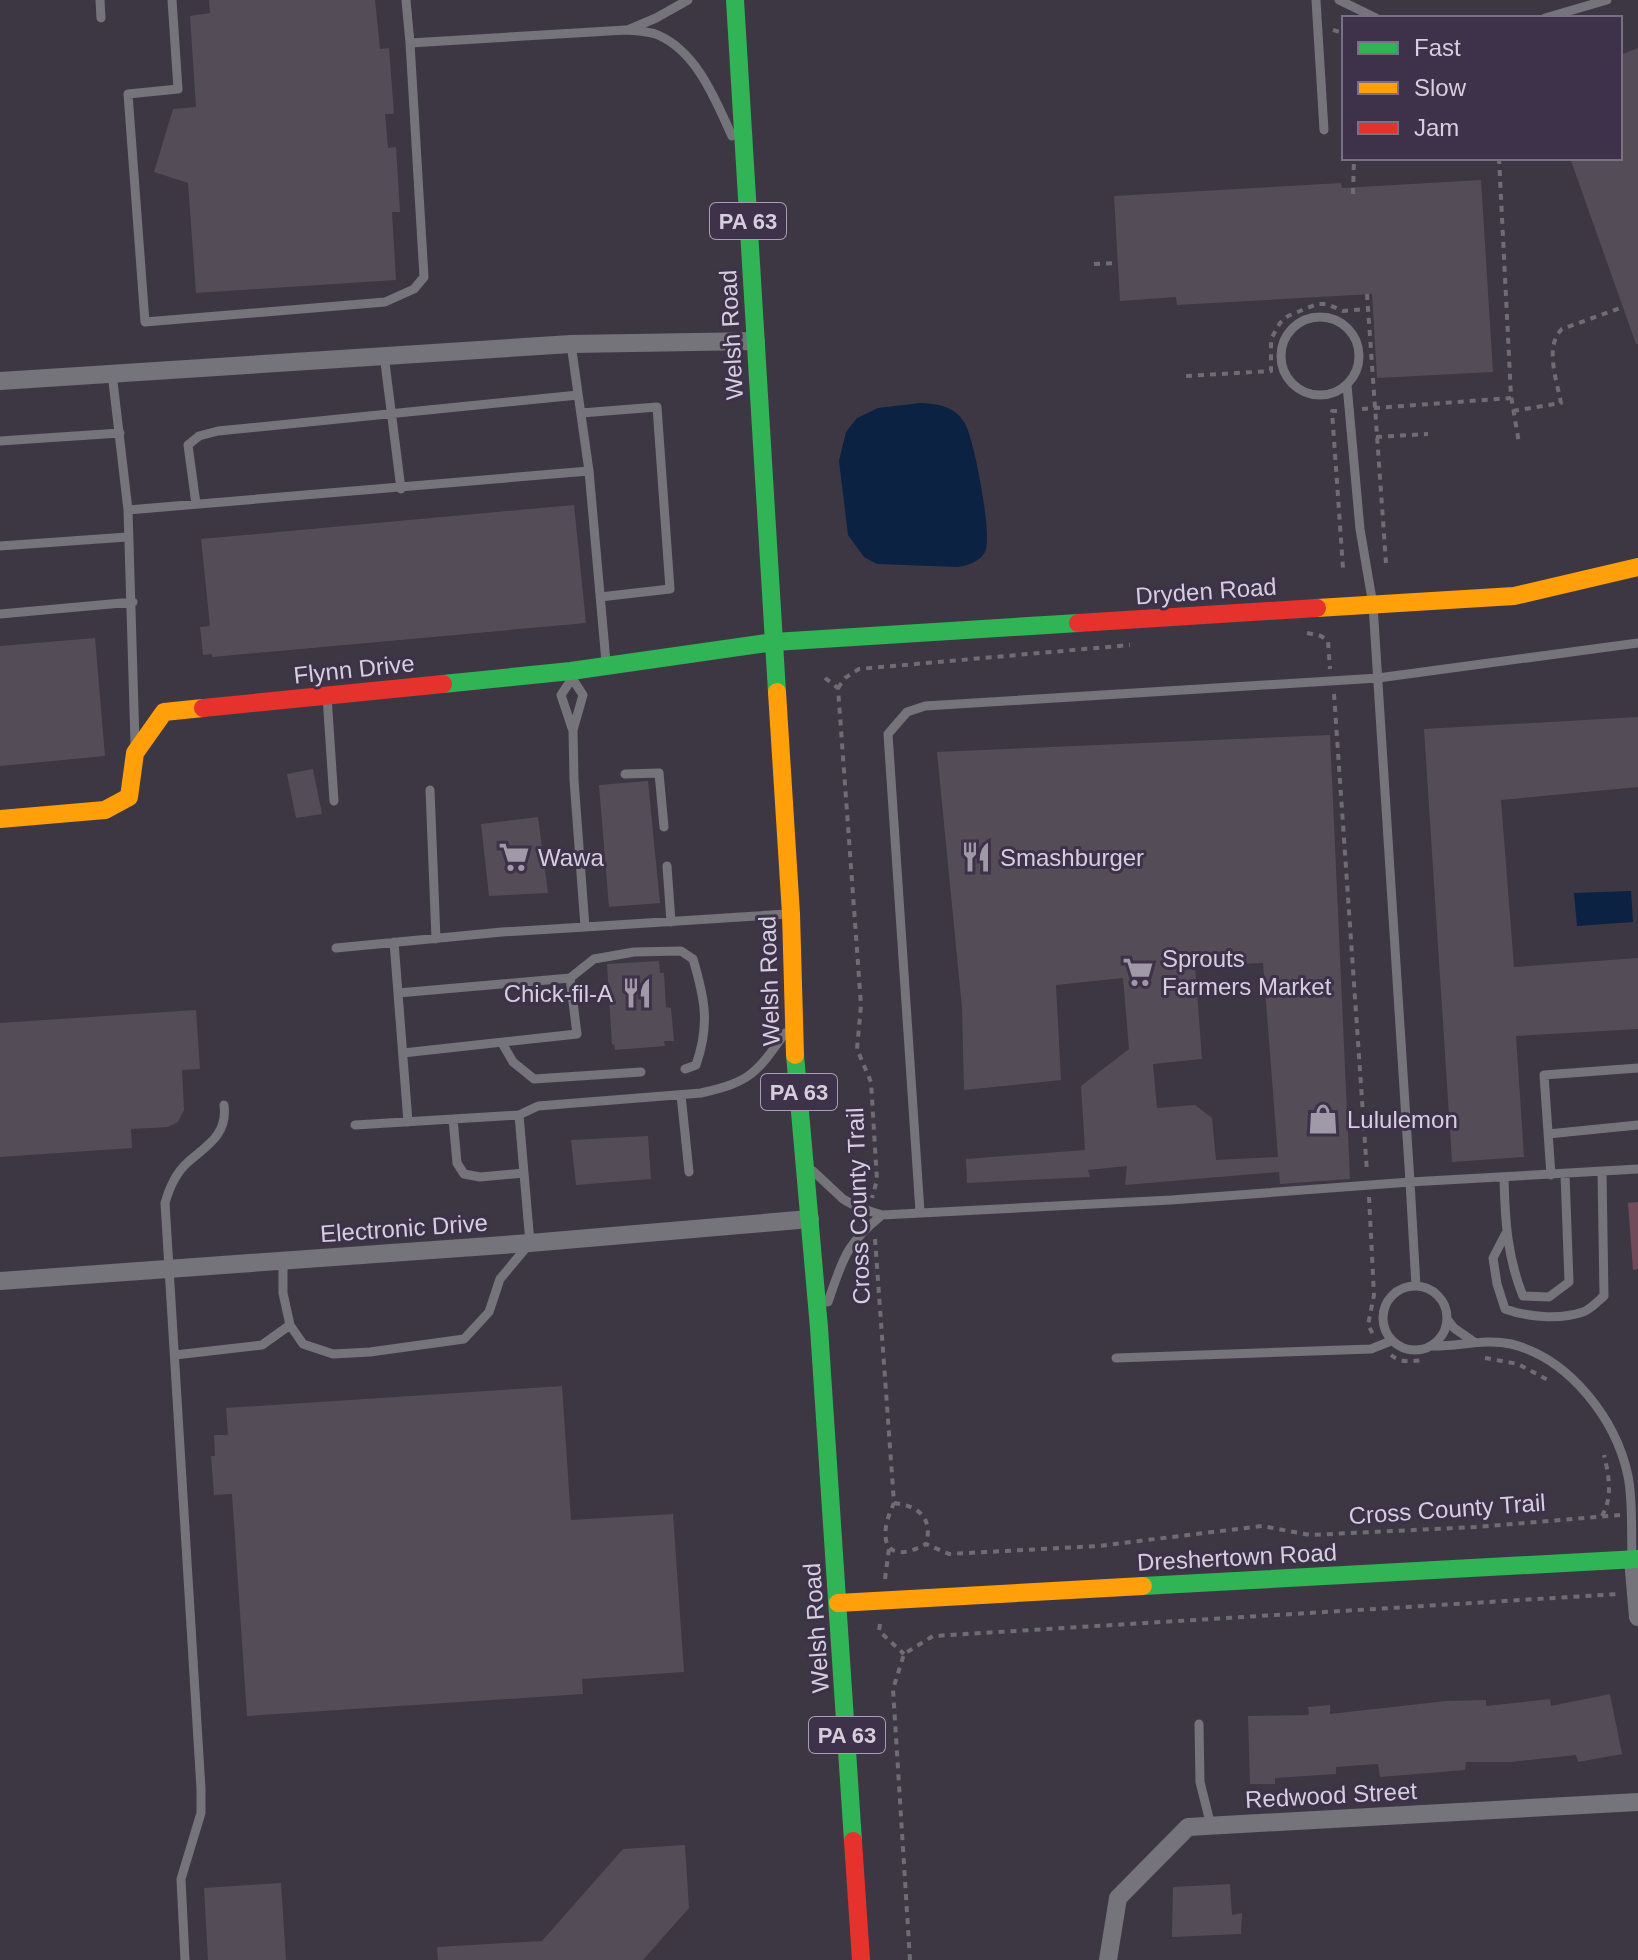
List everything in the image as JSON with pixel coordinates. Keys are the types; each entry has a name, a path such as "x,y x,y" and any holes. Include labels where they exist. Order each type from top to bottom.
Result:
{"main road":[{"name":"Welsh Road","path":"735,0 791,914 792,1022 819,1328 861,1960"},
{"name":"Dryden Road","path":"774,642 1514,596 1638,567"},
{"name":"Flynn Drive","path":"0,819 105,810 129,797 135,753 164,712 570,675 606,665 774,642"},
{"name":"Dreshertown Road","path":"838,1603 1635,1559"}],"street":[{"path":"0,381 571,344 756,341"},
{"name":"Electronic Drive","path":"0,1281 530,1243 810,1219"},
{"path":"1635,1559 1638,1617"},
{"name":"Redwood Street","path":"1108,1960 1118,1898 1188,1827 1638,1802"}],"lane":[{"path":"100,0 101,18"},
{"path":"172,0 178,89 128,94 145,322 385,302 414,289 424,277 406,0"},
{"path":"626,30 688,0"},
{"path":"1316,0 1324,130"},
{"path":"1339,0 1372,16"},
{"path":"1552,16 1607,0"},
{"path":"410,43 626,30 656,34 675,45 699,71 745,164"},
{"path":"1347,385 1337,392 1324,395 1311,394 1290,381 1284,370 1283,345 1288,333 1310,318 1323,317 1347,327 1359,349 1355,375 1347,385 1360,529 1373,605 1416,1286"},
{"path":"571,344 589,471 606,665"},
{"path":"384,355 401,489"},
{"path":"112,373 128,510 135,753"},
{"path":"196,504 188,445 199,436 218,431 578,395"},
{"path":"581,413 657,407 670,589 600,597"},
{"path":"0,441 120,433"},
{"path":"128,510 589,471"},
{"path":"0,546 127,537"},
{"path":"0,614 133,602"},
{"path":"920,1212 888,734 907,712 925,706 1378,678 1638,643"},
{"path":"570,675 561,695 573,730"},
{"path":"570,675 583,695 573,730 585,927"},
{"path":"327,696 334,801"},
{"path":"625,774 659,773 664,827"},
{"path":"430,790 436,939"},
{"path":"667,866 671,922"},
{"path":"336,948 791,914"},
{"path":"394,942 408,1122"},
{"path":"398,993 570,978 594,959 634,952 681,951 693,959 703,994 705,1039 696,1065 685,1069"},
{"path":"403,1053 577,1034 570,978"},
{"path":"355,1125 519,1115 538,1106 681,1095 726,1088 748,1079 761,1068 792,1022"},
{"path":"502,1043 513,1062 534,1079 641,1072"},
{"path":"1551,1175 1544,1075 1638,1068"},
{"path":"681,1095 689,1172"},
{"path":"185,1960 181,1879 201,1813 201,1789 171,1267 165,1215 168,1192 186,1164 215,1139 226,1117 224,1105"},
{"path":"283,1260 283,1293 290,1325 303,1344 333,1354 464,1339 489,1312 500,1279 530,1243 519,1115"},
{"path":"453,1119 457,1163 464,1174 480,1177 524,1173"},
{"path":"1548,1134 1638,1125"},
{"path":"805,1163 843,1199 876,1216 1638,1169"},
{"path":"1506,1233 1493,1258 1505,1309 1521,1314 1585,1312 1604,1296 1602,1172"},
{"path":"1504,1177 1506,1233 1516,1279 1523,1296 1549,1297 1569,1282 1565,1174"},
{"path":"819,1328 846,1252 876,1216"},
{"path":"1474,1342 1454,1328 1447,1319 1441,1300 1434,1293 1416,1286 1395,1292 1383,1310 1382,1321 1391,1341 1410,1351 1431,1346 1458,1347 1474,1342 1511,1344 1559,1366 1596,1405 1615,1436 1628,1477 1635,1559"},
{"path":"1431,1346 1445,1330 1447,1319"},
{"path":"175,1355 262,1345 290,1325"},
{"path":"1116,1358 1371,1349 1391,1341"},
{"path":"1199,1724 1200,1782 1211,1826"}],"path":[{"path":"1353,194 1354,160"},
{"path":"1499,160 1511,398 1519,443"},
{"path":"1094,264 1118,263"},
{"path":"1367,294 1386,563"},
{"path":"1186,376 1271,371 1271,339 1288,316 1317,304 1327,304 1343,311 1368,309"},
{"path":"1513,411 1561,403 1552,346 1557,333 1623,307"},
{"path":"1343,568 1332,411 1511,398"},
{"path":"1376,437 1428,434"},
{"path":"1305,633 1321,636 1328,641 1331,682"},
{"path":"825,678 838,688 845,678 859,669 1136,645"},
{"name":"Cross County Trail","path":"838,688 861,1005 857,1049 871,1082 877,1180 872,1193 894,1503 883,1538 890,1547 906,1552 926,1544 949,1554 1098,1546 1262,1526 1310,1535 1476,1527 1630,1514"},
{"path":"1337,711 1367,1171"},
{"path":"894,1503 914,1507 921,1512 928,1521 926,1544"},
{"path":"910,1960 893,1689 904,1654 933,1636 1637,1593"}],"shaded area":[{"path":"1638,1202 1638,1269 1633,1270 1628,1203"}],"water":[{"path":"920,403 952,410 964,421 970,438 982,491 987,543 983,555 966,565 877,564 864,557 848,535 839,461 846,432 857,418 878,408"},
{"path":"1631,891 1633,922 1577,926 1574,893"}],"building":[{"path":"209,0 375,0 380,49 389,48 394,114 385,114 388,148 396,147 400,212 392,212 396,280 196,293 188,183 154,172 173,109 196,107 190,16 210,13"},
{"path":"1638,48 1638,344 1571,160 1622,160 1622,54"},
{"path":"1481,180 1493,372 1377,378 1372,294 1177,305 1176,297 1120,301 1114,196 1341,183 1342,188"},
{"path":"574,505 586,623 212,657 212,654 203,655 200,627 210,626 201,539"},
{"path":"95,638 105,756 0,766 0,646"},
{"path":"1638,717 1638,787 1501,800 1514,967 1638,958 1638,1029 1516,1036 1524,1157 1452,1162 1424,729"},
{"path":"1330,735 1350,1179 1280,1184 1279,1172 1125,1185 1127,1166 1088,1170 1090,1177 967,1183 966,1159 1085,1150 1081,1086 1129,1049 1123,978 1056,985 1061,1080 964,1090 962,1008 937,752","holes":["1263,963 1278,1157 1216,1160 1212,1118 1195,1105 1157,1108 1153,1064 1202,1059 1195,966"]},
{"path":"313,769 322,814 296,818 287,774"},
{"path":"648,781 660,903 609,907 599,785"},
{"path":"538,817 548,893 489,896 481,824"},
{"name":"Chick-fil-A","path":"659,961 660,973 664,973 666,1007 671,1008 674,1041 664,1041 665,1046 615,1050 612,1045 607,964"},
{"path":"196,1010 200,1069 182,1070 184,1110 178,1122 168,1127 131,1129 132,1148 0,1157 0,1023"},
{"path":"648,1136 651,1179 576,1185 571,1140"},
{"path":"562,1386 571,1520 673,1514 684,1672 582,1679 583,1694 247,1716 232,1494 214,1495 211,1456 215,1456 214,1435 228,1435 226,1408"},
{"path":"1610,1694 1622,1754 1578,1762 1576,1755 1510,1762 1466,1762 1465,1770 1380,1777 1378,1764 1336,1767 1336,1774 1275,1778 1275,1784 1250,1784 1248,1716 1309,1715 1308,1707 1330,1705 1330,1714 1446,1701 1486,1700 1486,1706 1550,1699 1551,1706"},
{"path":"685,1845 689,1908 643,1960 438,1960 437,1947 542,1941 623,1849"},
{"path":"281,1883 286,1960 208,1960 204,1888"},
{"path":"1230,1884 1232,1915 1242,1913 1241,1934 1172,1937 1173,1887"}],"traffic: fast":[{"path":"735,0 777,692"},
{"path":"443,684 571,671 774,642 1078,623"},
{"path":"795,1055 819,1328 853,1841"},
{"path":"1143,1586 1638,1559"}],"traffic: slow":[{"path":"1317,608 1514,596 1638,567"},
{"path":"777,692 791,914 795,1055"},
{"path":"0,819 105,810 129,797 135,753 164,712 203,708"},
{"path":"838,1603 1143,1586"}],"traffic: jam":[{"path":"1078,623 1317,608"},
{"path":"203,708 443,684"},
{"path":"853,1841 861,1960"}],"place":[{"name":"Wawa","path":"514,857"},
{"name":"Smashburger","path":"976,857"},
{"name":"Sprouts Farmers Market","path":"1138,972"},
{"name":"Chick-fil-A","path":"637,993"},
{"name":"Lululemon","path":"1323,1119"}]}
